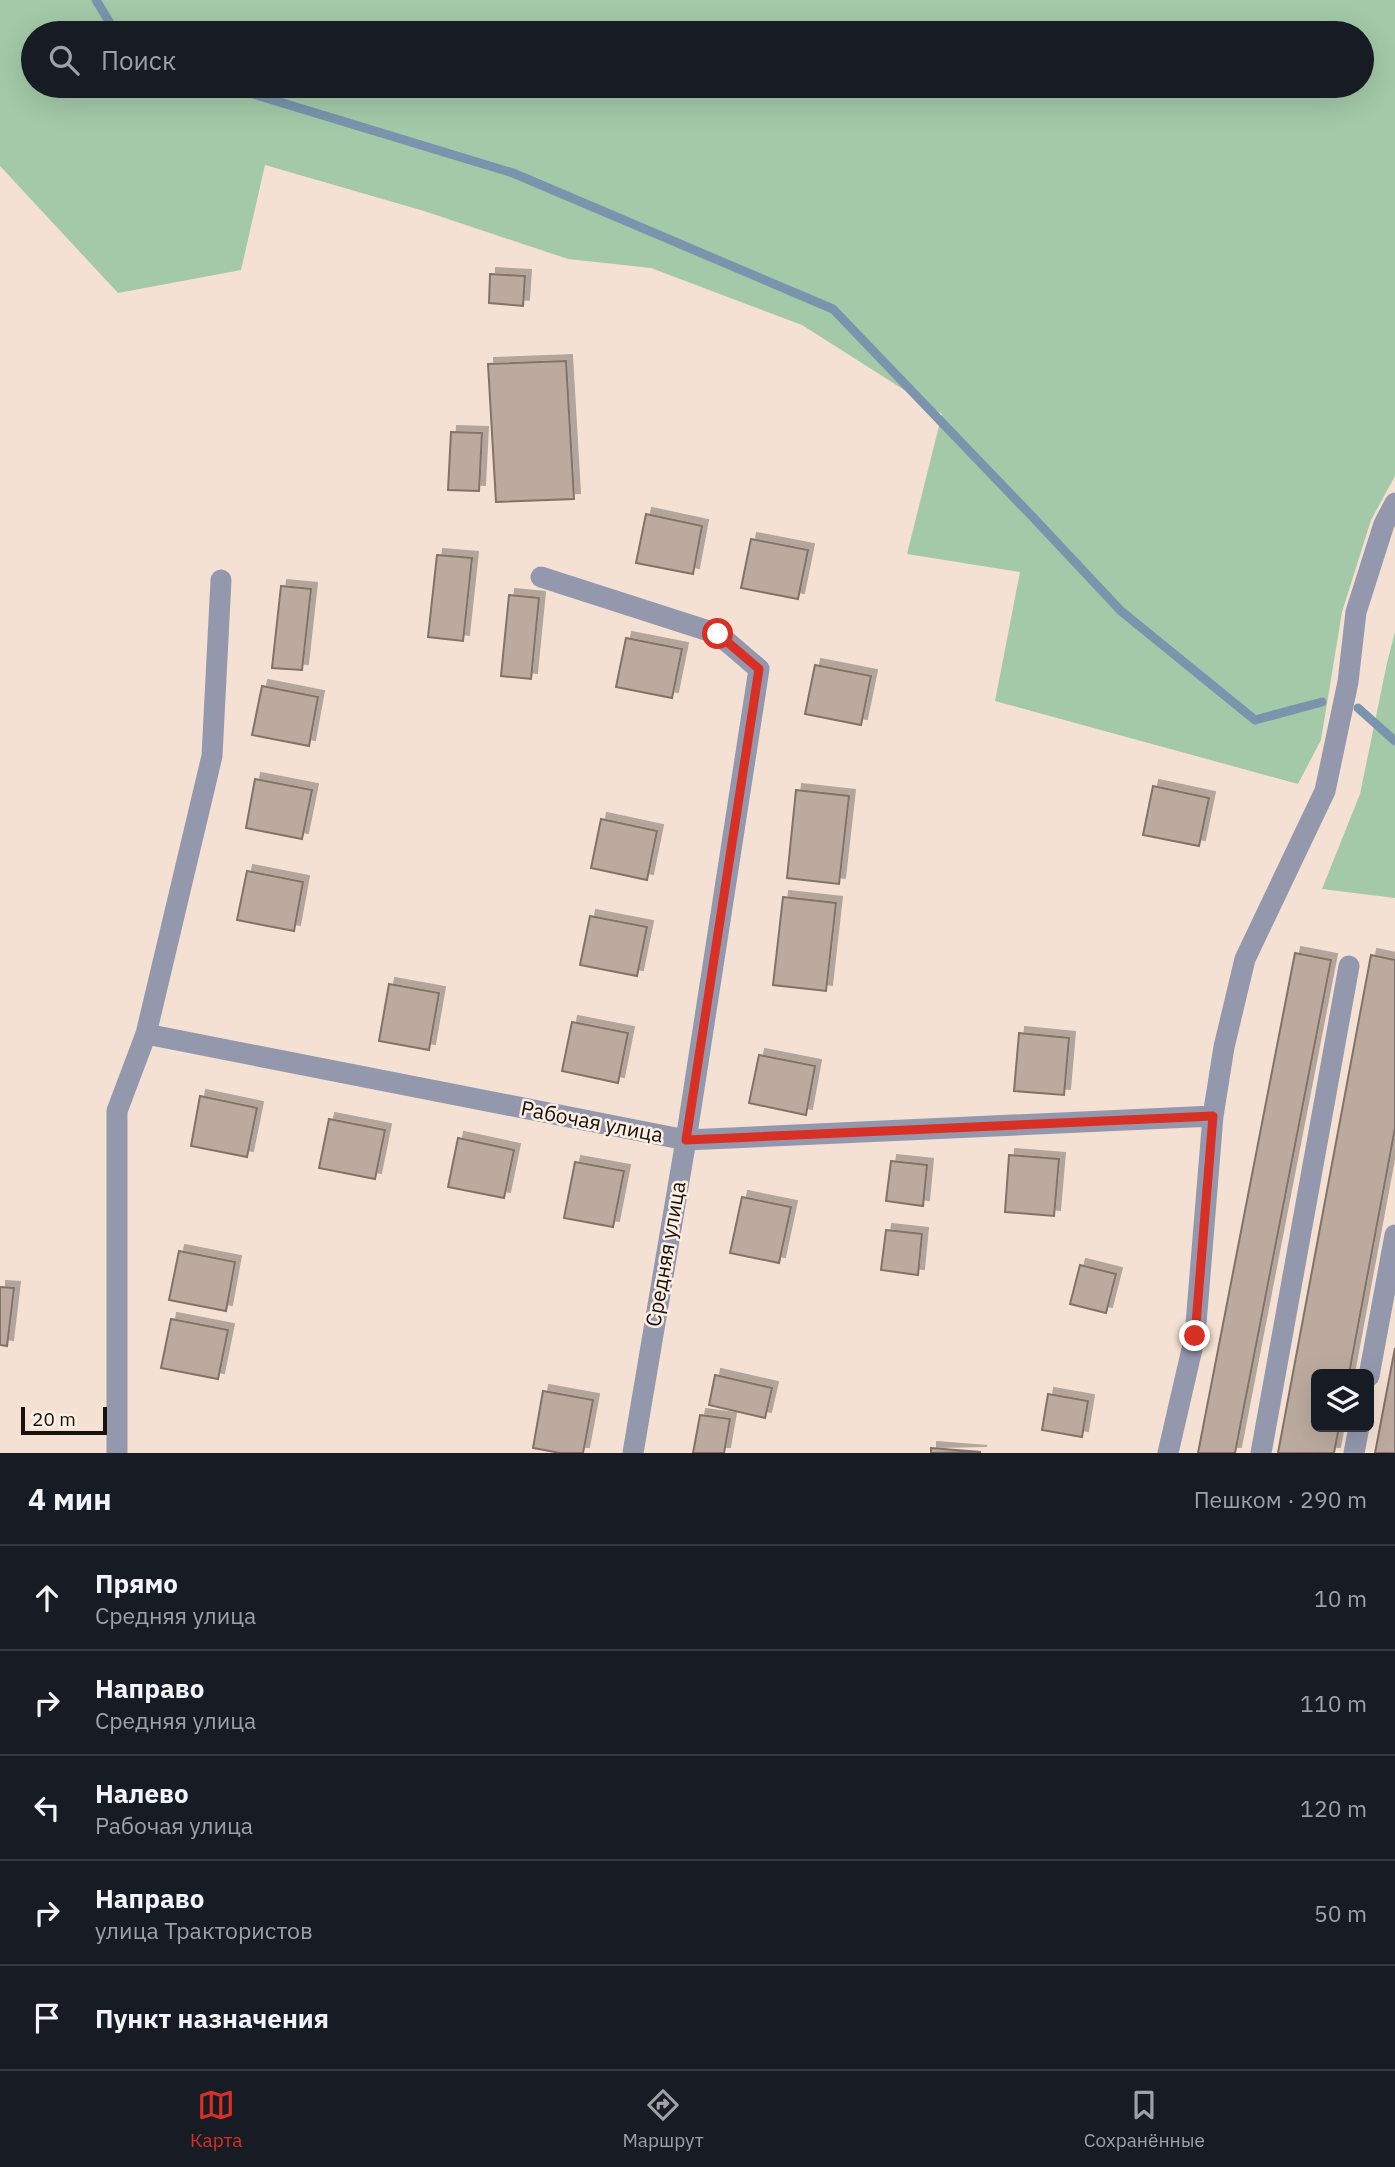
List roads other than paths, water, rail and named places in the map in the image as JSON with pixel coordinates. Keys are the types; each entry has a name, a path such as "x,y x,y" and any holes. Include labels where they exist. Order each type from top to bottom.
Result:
{"street":[{"path":"1168,1453 1195,1336 1213,1116 1224,1047 1245,959 1325,791 1348,682 1356,612 1384,524 1395,503"},
{"name":"Средняя улица","path":"541,577 718,634 759,669 634,1453"},
{"path":"117,1453 117,1111 146,1034 212,756 222,580"},
{"path":"1261,1453 1349,966"},
{"name":"Рабочая улица","path":"146,1034 686,1140 1213,1116"},
{"path":"1370,1369 1395,1235"},
{"path":"1354,1453 1358,1432"}],"waterway":[{"path":"96,0 109,21"},
{"path":"266,98 513,173 833,309 1121,611 1255,720 1322,702"},
{"path":"1358,708 1395,741"}]}
